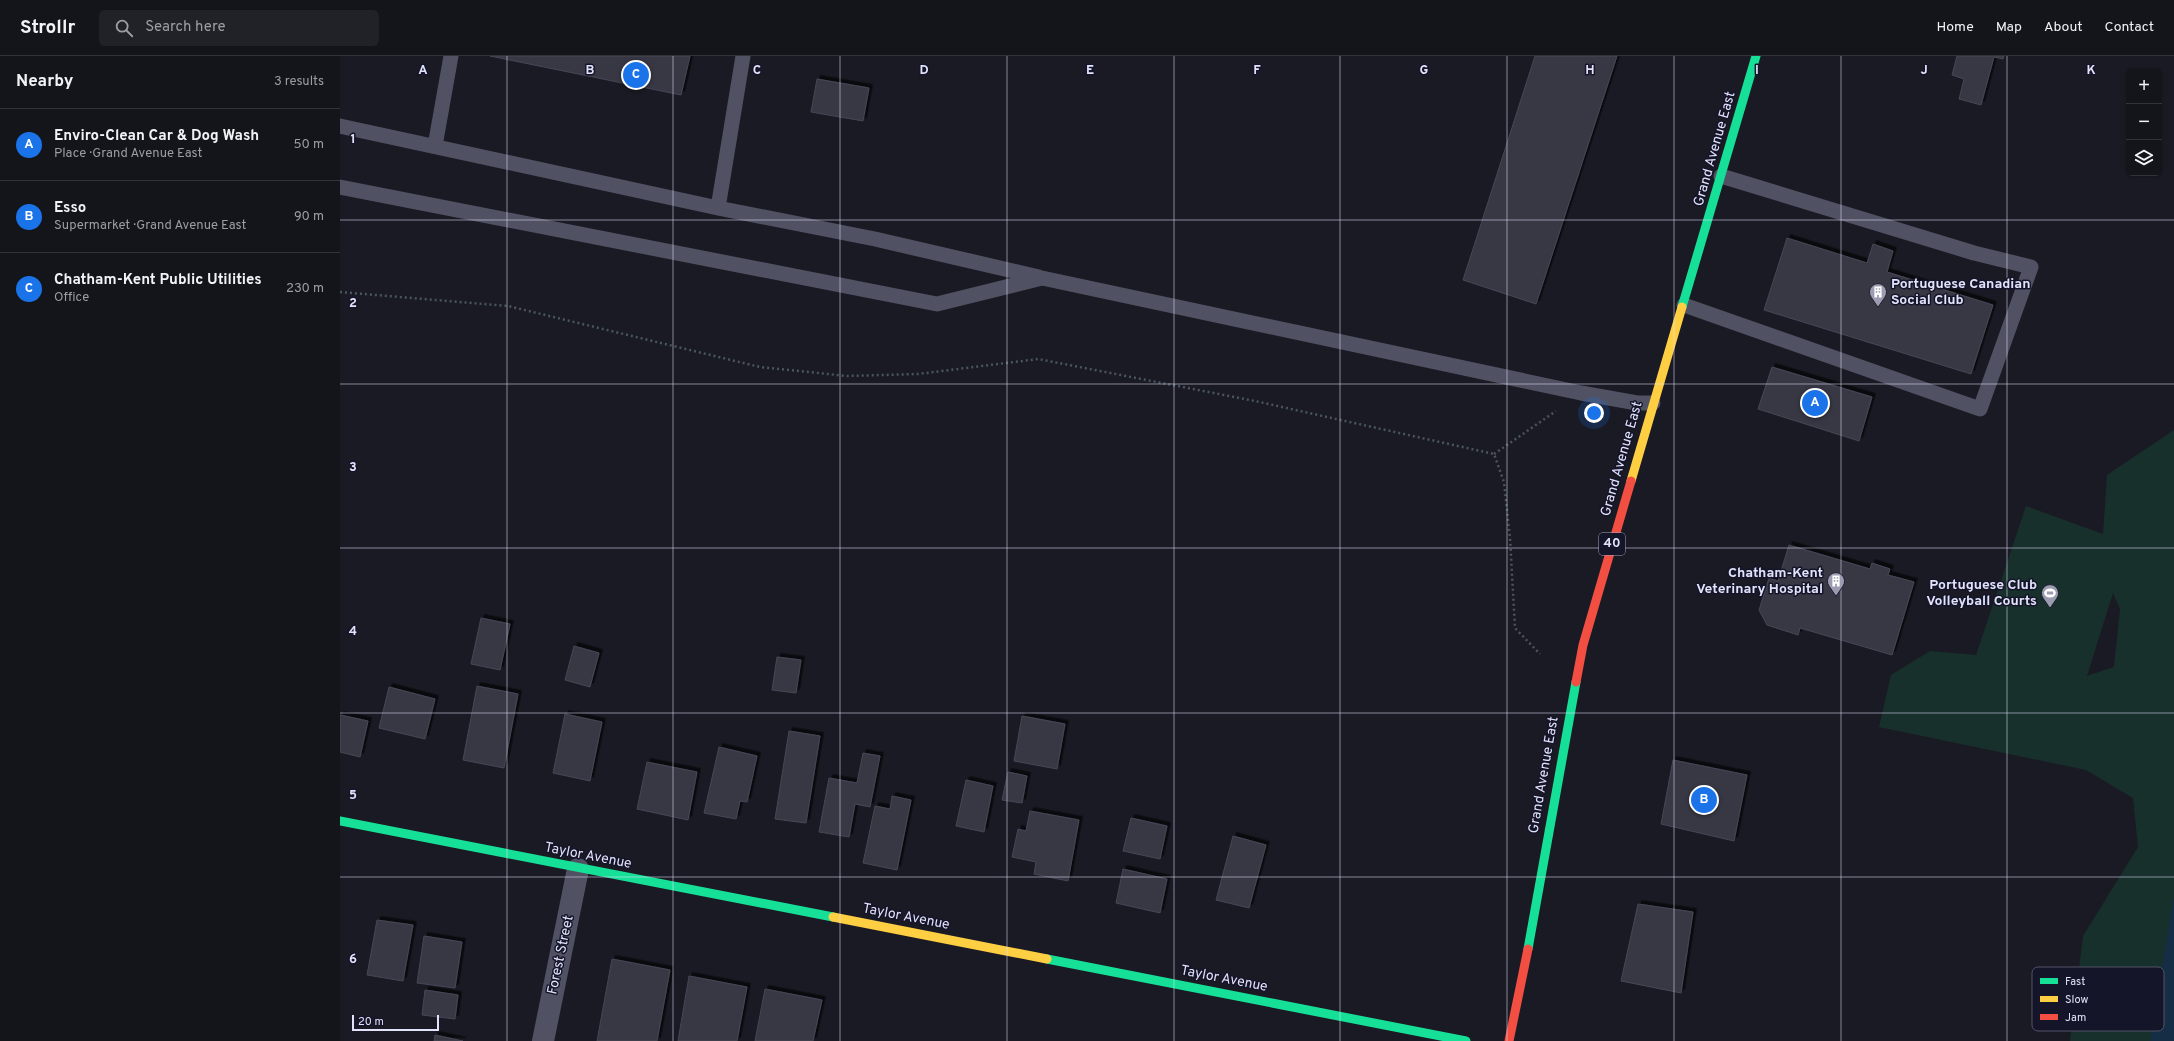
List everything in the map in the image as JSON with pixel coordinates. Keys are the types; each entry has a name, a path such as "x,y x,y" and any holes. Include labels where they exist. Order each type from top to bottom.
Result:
{"street":[{"name":"Grand Avenue East","path":"1509,1041 1524,975 1572,697 1583,645 1756,56"},
{"name":"Taylor Avenue","path":"340,821 1466,1041"},
{"name":"Forest Street","path":"543,1041 578,868"}],"lane":[{"path":"435,146 451,56"},
{"path":"718,208 743,56"},
{"path":"340,126 718,208 875,239 1042,278 1582,394 1637,403 1654,403"},
{"path":"1684,304 1980,409 2031,267 1974,253 1721,176"},
{"path":"340,187 937,304 1042,278"}],"path":[{"path":"340,292 508,306 760,367 847,376 918,374 1038,359 1255,401 1494,454 1582,394"},
{"path":"1494,454 1504,482 1510,538 1515,628 1540,654"}],"green space":[{"path":"2174,430 2174,897 2164,1041 2070,1041 2071,1031 2164,1031 2164,967 2079,967 2083,936 2138,847 2133,798 2086,770 1879,727 1891,675 1930,651 1976,655 2026,506 2103,534 2107,475","holes":["2113,593 2120,609 2114,667 2087,676"]}],"water":[{"path":"2174,896 2174,1041 2150,1041 2152,1031 2164,1031 2164,967 2162,967"}],"building":[{"path":"490,56 690,56 681,95"},
{"path":"1535,56 1617,56 1536,304 1463,280"},
{"path":"1957,56 2004,56 2003,59 1994,57 1981,105 1959,99 1964,79 1952,75"},
{"path":"817,79 869,88 863,121 811,112"},
{"name":"Portuguese Canadian Social Club","path":"1787,238 1867,263 1873,244 1893,251 1887,272 1993,305 1971,374 1764,310"},
{"path":"1772,367 1872,397 1859,441 1758,409"},
{"name":"Chatham-Kent Veterinary Hospital","path":"1789,545 1870,569 1872,563 1890,569 1888,575 1914,582 1892,655 1800,628 1798,635 1767,625 1759,610 1769,578 1778,581"},
{"path":"481,618 510,624 500,670 471,664"},
{"path":"574,646 599,653 590,687 565,680"},
{"path":"777,657 801,660 796,693 772,690"},
{"path":"477,686 518,694 504,768 463,760"},
{"path":"389,687 435,699 425,739 379,728"},
{"path":"565,714 602,722 590,781 553,773"},
{"path":"340,715 368,721 360,757 340,752"},
{"path":"1022,716 1065,724 1057,769 1014,761"},
{"path":"789,731 820,736 806,823 775,819"},
{"path":"719,747 757,756 747,802 740,801 736,819 704,813"},
{"path":"863,753 880,756 870,807 855,804 849,837 819,832 829,778 857,783"},
{"path":"1673,760 1747,775 1734,841 1661,824"},
{"path":"647,762 697,772 688,820 637,809"},
{"path":"1008,772 1027,776 1022,803 1002,800"},
{"path":"966,780 993,786 984,832 956,826"},
{"path":"892,796 911,800 897,870 863,863 875,806 890,809"},
{"path":"1030,811 1079,820 1068,881 1034,874 1036,862 1012,857 1018,829 1026,831"},
{"path":"1131,818 1167,826 1160,859 1123,851"},
{"path":"1233,836 1266,845 1249,908 1216,900"},
{"path":"1123,869 1167,879 1160,913 1116,903"},
{"path":"1638,904 1693,912 1681,993 1621,981"},
{"path":"377,920 413,925 403,981 367,975"},
{"path":"424,936 462,942 455,988 417,983"},
{"path":"612,959 670,970 657,1041 597,1041"},
{"path":"689,976 747,987 737,1041 678,1041"},
{"path":"765,989 822,1000 813,1041 755,1041"},
{"path":"425,990 458,995 455,1019 422,1015"},
{"path":"435,1035 463,1041 434,1041"}],"traffic: fast":[{"path":"1682,307 1756,56"},
{"path":"1528,949 1576,682"},
{"path":"340,821 833,917"},
{"path":"1047,959 1466,1041"}],"traffic: slow":[{"path":"1631,481 1682,307"},
{"path":"833,917 1047,959"}],"traffic: jam":[{"path":"1576,682 1583,645 1631,481"},
{"path":"1509,1041 1528,949"}],"place":[{"name":"Chatham-Kent Public Utilities","path":"636,75"},
{"name":"Portuguese Canadian Social Club","path":"1878,307"},
{"name":"Enviro-Clean Car & Dog Wash","path":"1815,403"},
{"name":"Chatham-Kent Veterinary Hospital","path":"1836,596"},
{"name":"Portuguese Club Volleyball Courts","path":"2050,608"},
{"name":"Esso","path":"1704,800"}]}
